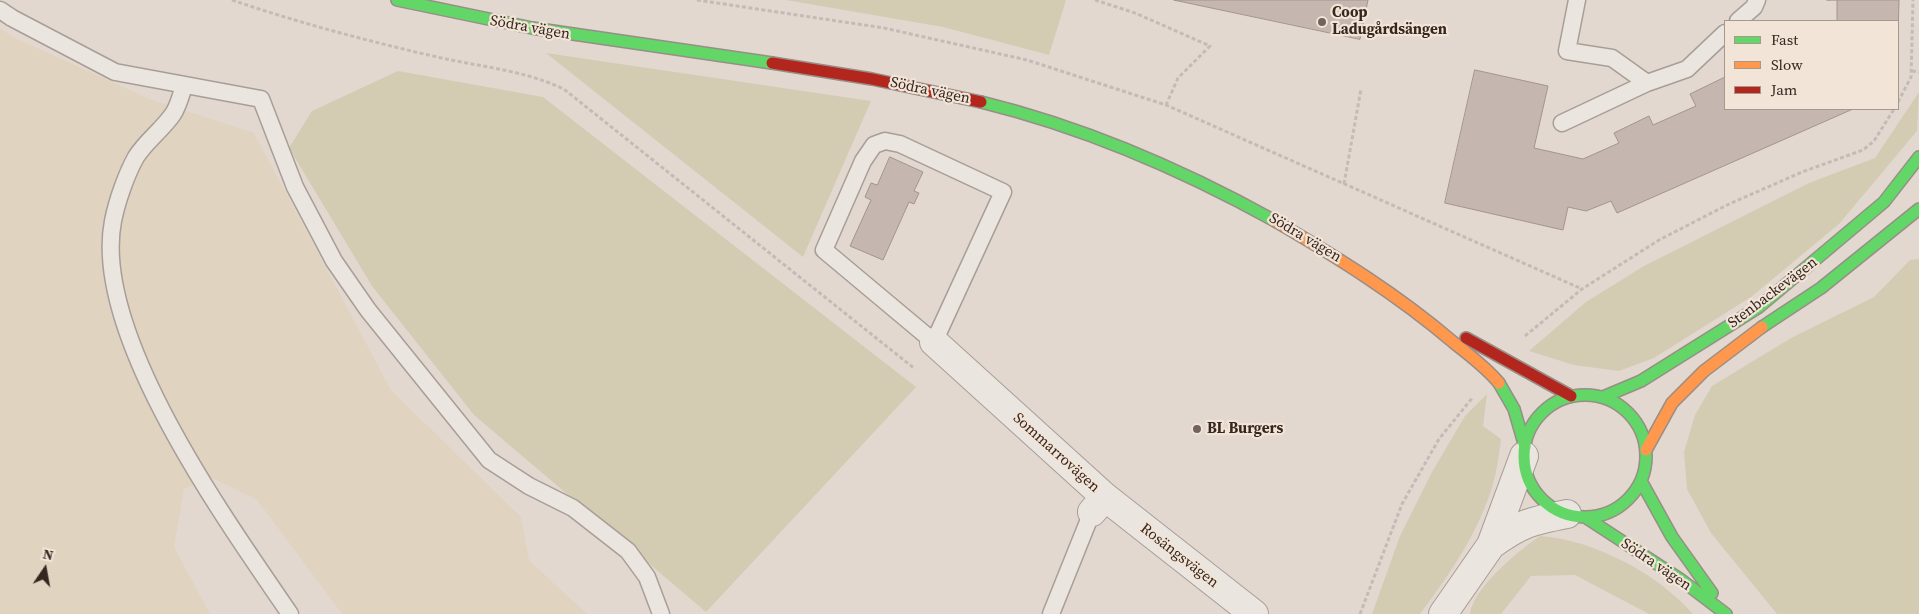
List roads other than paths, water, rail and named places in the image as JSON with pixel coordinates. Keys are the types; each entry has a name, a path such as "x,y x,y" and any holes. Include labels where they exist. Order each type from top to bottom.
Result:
{"main road":[{"name":"Södra vägen","path":"397,0 437,10 560,34 861,77 939,92 1002,107 1125,148 1233,198 1331,254 1419,312 1571,396"},
{"name":"Stenbackevägen","path":"1603,397 1640,381 1759,307 1884,202 1919,157"},
{"name":"Stenbackevägen","path":"1646,450 1672,403 1704,371 1773,319 1821,288 1919,209"},
{"name":"Södra vägen","path":"1419,312 1484,368 1499,384 1512,403 1524,451"},
{"path":"1587,394 1603,397 1616,403 1631,415 1642,432 1646,450 1645,468 1632,496 1619,507 1600,516 1576,516 1552,507 1534,489 1526,471 1524,451 1528,434 1539,416 1557,401 1571,396 1587,394"},
{"name":"Södra vägen","path":"1641,480 1672,537 1726,614"},
{"name":"Södra vägen","path":"1576,516 1680,579 1726,614"}],"street":[{"name":"Sommarrovägen","path":"934,342 1099,504"},
{"path":"1443,614 1491,545 1524,451"},
{"name":"Rosängsvägen","path":"1099,504 1254,614"},
{"path":"1491,545 1516,527 1530,522 1576,516"}],"lane":[{"path":"1576,0 1567,51 1612,58 1647,84"},
{"path":"1739,20 1754,7 1757,0"},
{"path":"0,10 115,72 261,99 295,187 334,261 368,310 489,460 529,486 573,508 628,551 647,577 661,614"},
{"path":"1562,123 1647,84 1687,69 1724,34"},
{"path":"184,86 174,114 153,134 136,157 113,221 110,260 128,334 176,438 235,534 290,614"},
{"path":"885,141 900,144 1003,192 934,342 824,250 863,161 874,145 885,141"},
{"name":"Sommarrovägen","path":"1051,614 1099,504"}],"place":[{"name":"Coop Ladugårdsängen","path":"1322,22"},
{"name":"BL Burgers","path":"1197,429"}]}
